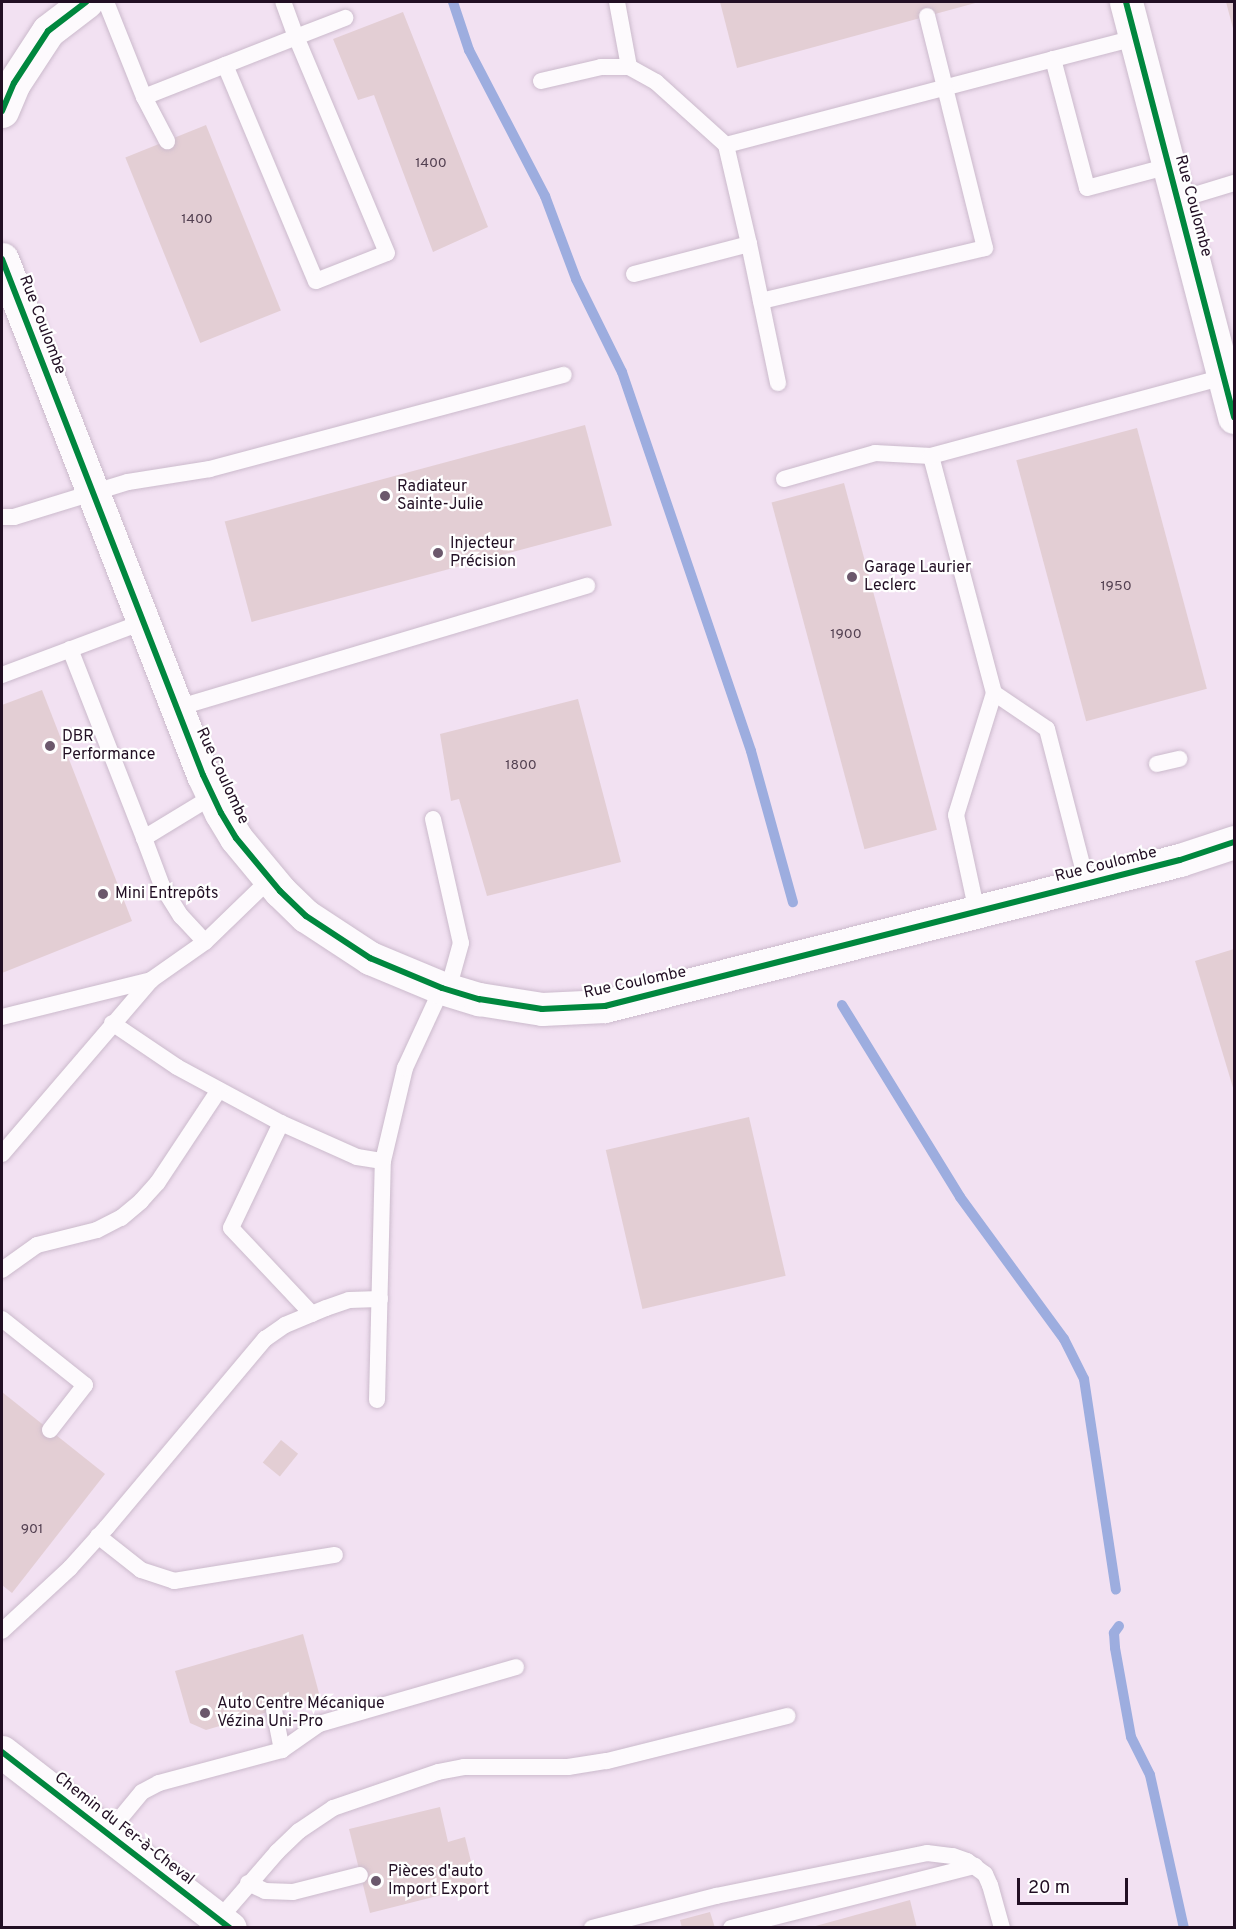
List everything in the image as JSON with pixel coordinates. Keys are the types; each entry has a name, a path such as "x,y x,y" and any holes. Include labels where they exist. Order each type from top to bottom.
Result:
{"street":[{"path":"2,111 14,83 48,31 90,2"},
{"name":"Rue Coulombe","path":"1126,2 1234,417"},
{"name":"Rue Coulombe","path":"2,259 213,796 236,838 270,879 306,916 370,958 445,989 533,1008 576,1009 605,1006 1087,884 1208,852 1234,842"},
{"name":"Chemin du Fer-à-Cheval","path":"2,1752 224,1923"}],"lane":[{"path":"90,2 167,141"},
{"path":"225,64 315,281 387,253 283,2"},
{"path":"618,2 629,67"},
{"path":"761,301 985,248 927,16"},
{"path":"144,98 345,18"},
{"path":"726,145 1135,38"},
{"path":"1053,59 1087,188 1169,166"},
{"path":"541,81 601,67 629,67 656,82 726,145 778,383"},
{"path":"1178,200 1234,183"},
{"path":"634,274 749,244"},
{"path":"2,517 14,517 128,482 210,469 564,375"},
{"path":"784,479 875,453 931,456 1224,377"},
{"path":"931,456 994,693 957,815 977,912"},
{"path":"177,708 587,586"},
{"path":"2,675 143,622"},
{"path":"70,649 162,886 181,916 205,942"},
{"path":"994,693 1047,729 1087,884"},
{"path":"1157,765 1179,759"},
{"path":"144,838 213,796"},
{"path":"377,1400 383,1161 405,1068 445,989 461,943 433,819"},
{"path":"2,1154 151,980 205,942 270,879"},
{"path":"2,1017 151,980"},
{"path":"112,1023 177,1067 281,1123 357,1157 383,1161"},
{"path":"2,1270 37,1245 97,1230 121,1218 158,1182 219,1090"},
{"path":"281,1123 231,1228 312,1314"},
{"path":"2,1630 70,1568 265,1339 285,1325 349,1300 380,1299"},
{"path":"2,1319 85,1385 50,1430"},
{"path":"98,1536 141,1570 174,1581 335,1555"},
{"path":"108,1833 149,1787 282,1750 319,1724 516,1666"},
{"path":"274,1710 282,1750"},
{"path":"224,1923 248,1883 299,1831 333,1808 438,1772 488,1765 568,1767 607,1761 788,1716"},
{"path":"592,1928 716,1896 927,1853 953,1856 975,1866 985,1874 1002,1928"},
{"path":"731,1928 975,1866"},
{"path":"248,1883 265,1891 293,1892 360,1875"}],"building":[{"path":"720,2 979,2 737,68"},
{"path":"1226,2 1234,2 1234,32"},
{"path":"403,12 488,227 433,252 374,95 358,100 333,39"},
{"path":"206,125 281,310 200,343 125,158"},
{"path":"585,425 612,525 252,622 225,522"},
{"path":"1137,428 1207,689 1086,721 1016,460"},
{"path":"844,483 937,830 864,849 772,502"},
{"path":"42,690 132,921 2,973 2,705"},
{"path":"578,699 621,862 487,896 459,799 451,801 440,734"},
{"path":"1234,949 1234,1091 1195,961"},
{"path":"749,1117 786,1276 642,1309 606,1150"},
{"path":"2,1392 105,1474 12,1593 2,1585"},
{"path":"281,1440 298,1454 280,1476 263,1463"},
{"path":"303,1634 320,1697 206,1730 190,1723 175,1671"},
{"path":"440,1807 448,1842 465,1837 477,1886 370,1913 349,1829"},
{"path":"910,1900 917,1928 812,1928 812,1927"},
{"path":"710,1912 715,1928 682,1928 680,1920"}],"waterway":[{"path":"453,2 469,50 545,196 576,279 622,372 751,751 793,902"},
{"path":"842,1005 960,1197 1064,1339 1084,1379 1116,1590"},
{"path":"1119,1626 1114,1633 1115,1648 1131,1737 1150,1775 1184,1928"}],"cycle path":[{"path":"2,111 14,83 48,31 86,2"},
{"path":"1126,2 1234,417"},
{"path":"2,259 203,775 221,813 236,838 280,891 306,916 370,958 442,988 479,999 542,1009 605,1006 1180,860 1234,842"},
{"path":"2,1752 230,1928"}],"place":[{"name":"Radiateur Sainte-Julie","path":"385,496"},
{"name":"Injecteur Précision","path":"438,553"},
{"name":"Garage Laurier Leclerc","path":"852,577"},
{"name":"DBR Performance","path":"50,746"},
{"name":"Mini Entrepôts","path":"103,894"},
{"name":"Auto Centre Mécanique Vézina Uni-Pro","path":"205,1713"},
{"name":"Pièces d'auto Import Export","path":"376,1881"}]}
